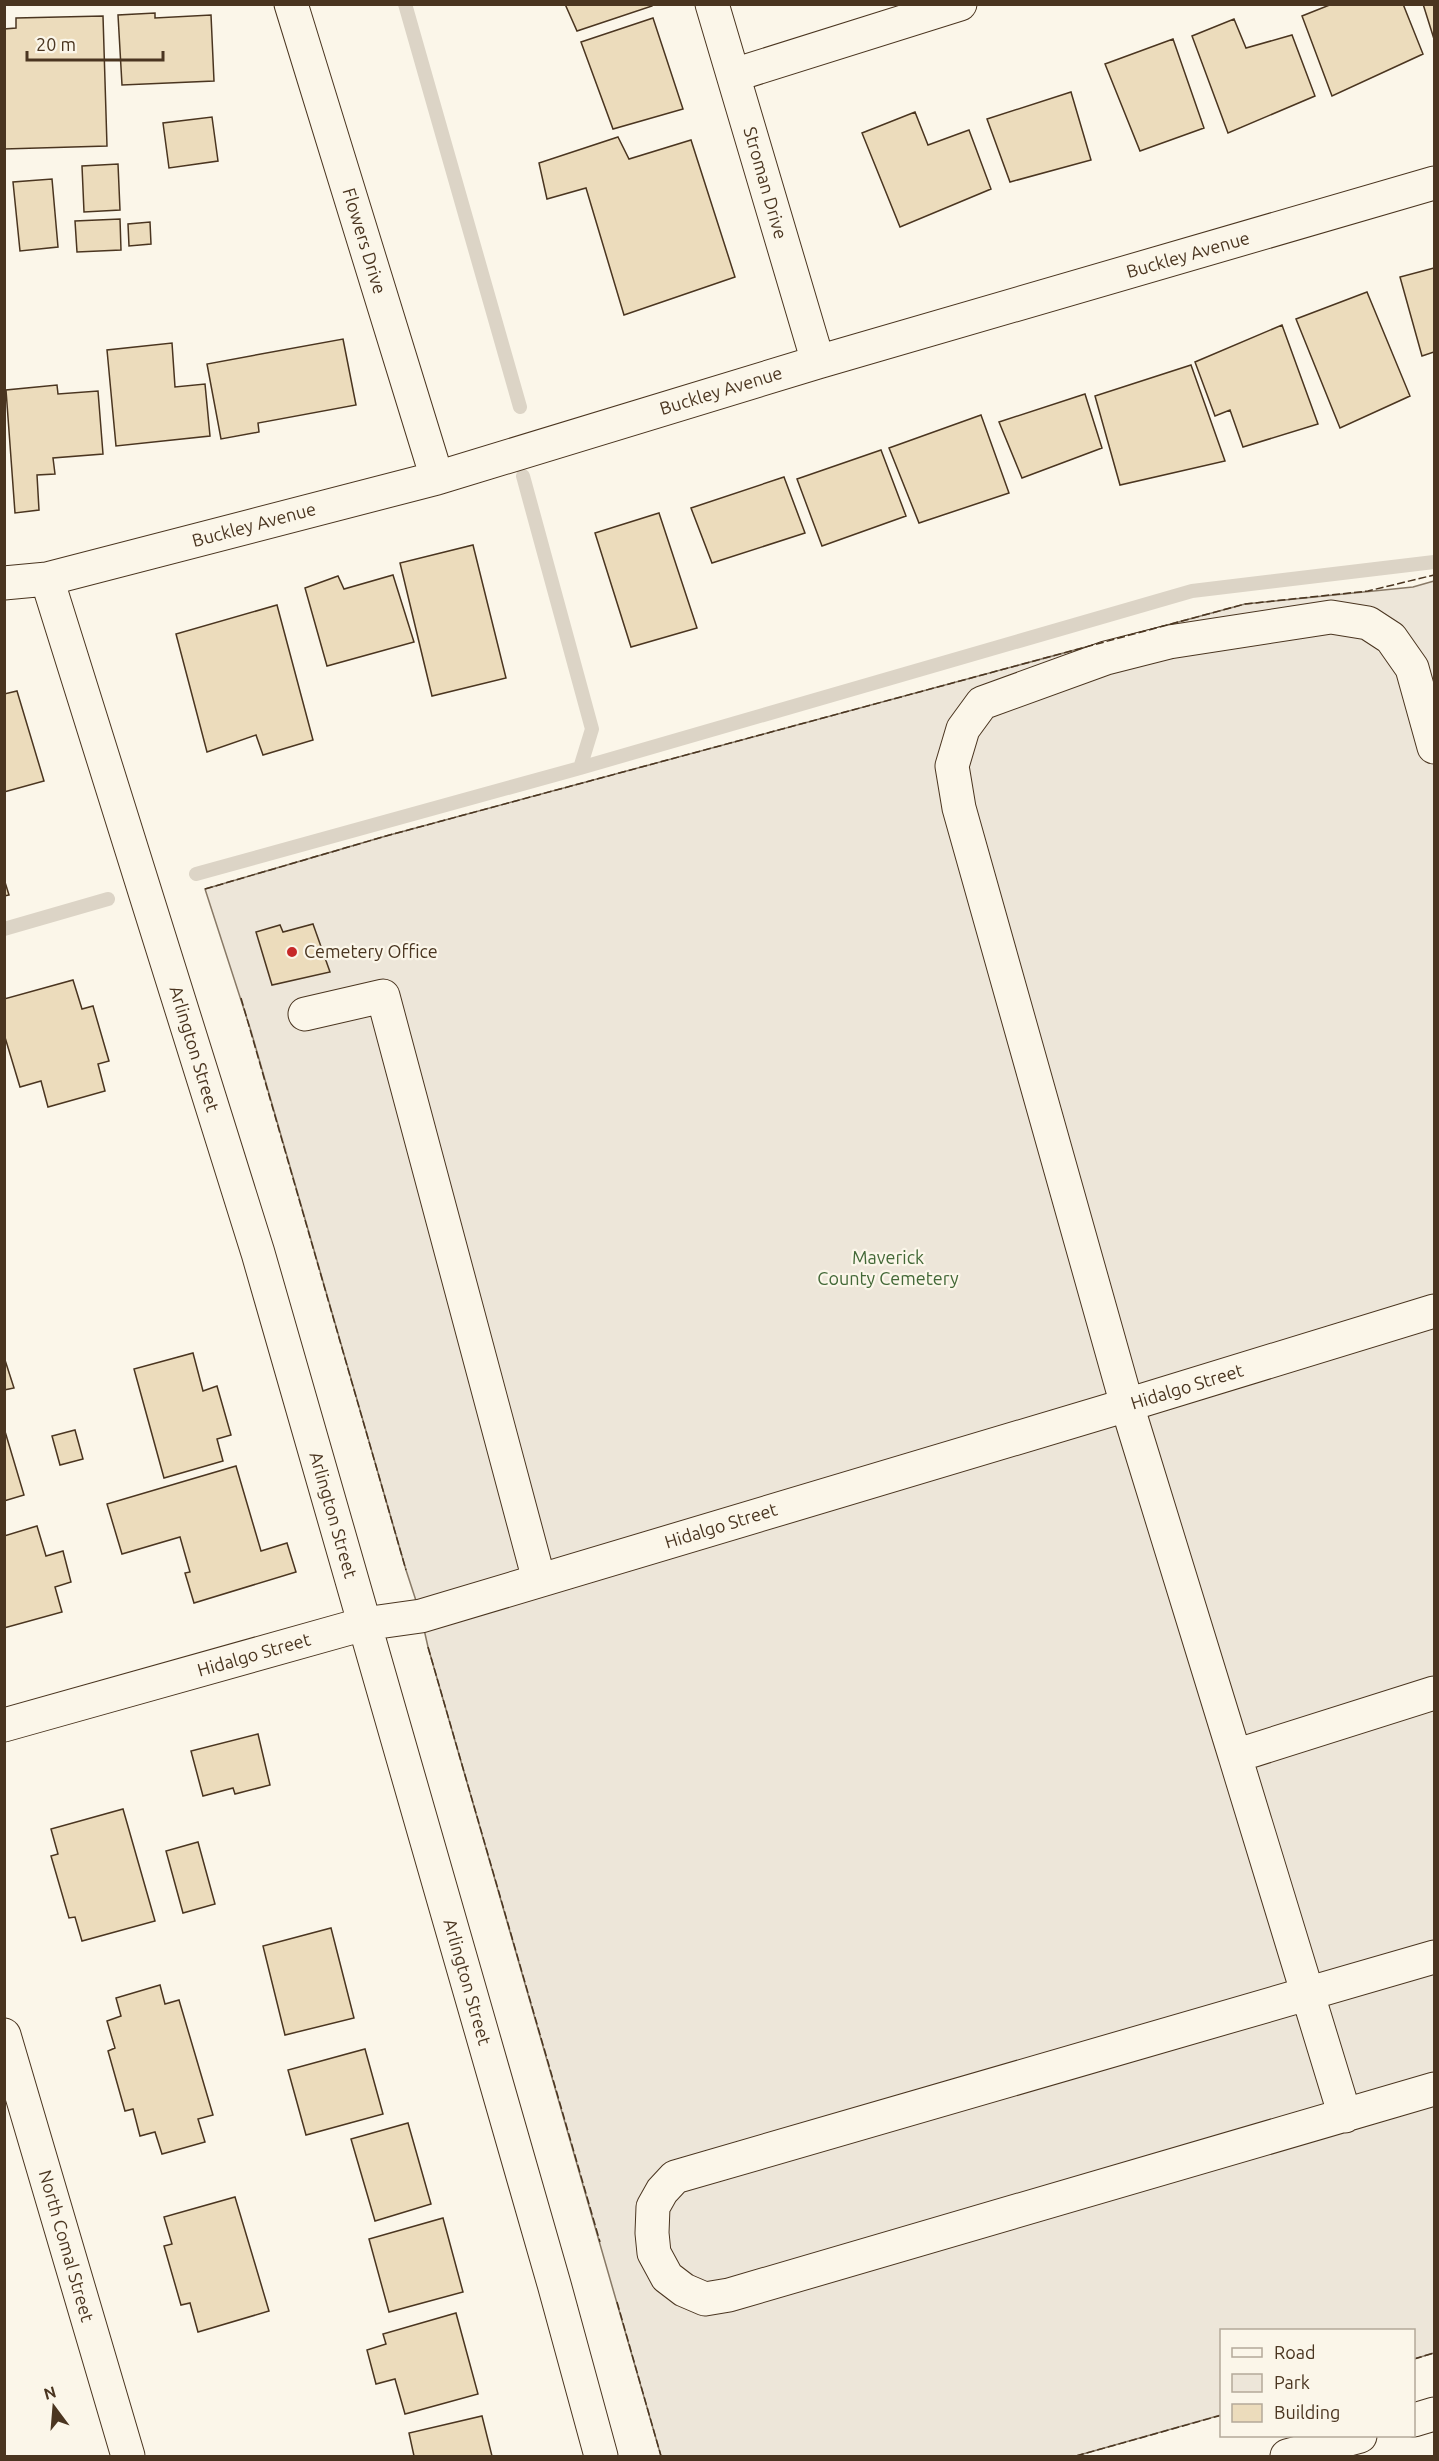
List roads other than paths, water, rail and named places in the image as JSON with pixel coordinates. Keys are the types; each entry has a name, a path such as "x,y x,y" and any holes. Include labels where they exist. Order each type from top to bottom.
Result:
{"street":[{"name":"Flowers Drive","path":"291,4 437,478"},
{"name":"Stroman Drive","path":"712,4 818,362"},
{"path":"734,75 960,4"},
{"name":"Buckley Avenue","path":"4,583 47,579 437,478 818,362 1434,183"},
{"name":"Arlington Street","path":"47,579 258,1253 554,2284 601,2457"},
{"path":"1345,2116 1127,1405 959,808 952,766 963,729 982,704 1106,658 1169,642 1331,617 1368,622 1390,638 1412,668 1434,747"},
{"path":"305,1014 383,996 539,1580"},
{"name":"Hidalgo Street","path":"4,1725 364,1624 422,1616 1434,1311"},
{"path":"1235,1756 1434,1693"},
{"path":"1434,1957 675,2177 653,2207 651,2233 654,2253 667,2277 684,2290 705,2299 729,2295 1434,2089"},
{"name":"North Comal Street","path":"4,2035 128,2457"},
{"path":"1415,2419 1434,2414"},
{"path":"1287,2457 1357,2437"}],"waterway":[{"path":"405,4 520,407"},
{"path":"523,476 592,729 580,768"},
{"path":"196,874 580,768 1192,591 1434,562"},
{"path":"4,929 108,899"}],"place":[{"name":"Cemetery Office","path":"292,952"}],"park label":[{"name":"Maverick County Cemetery","path":"888,1268"}]}
